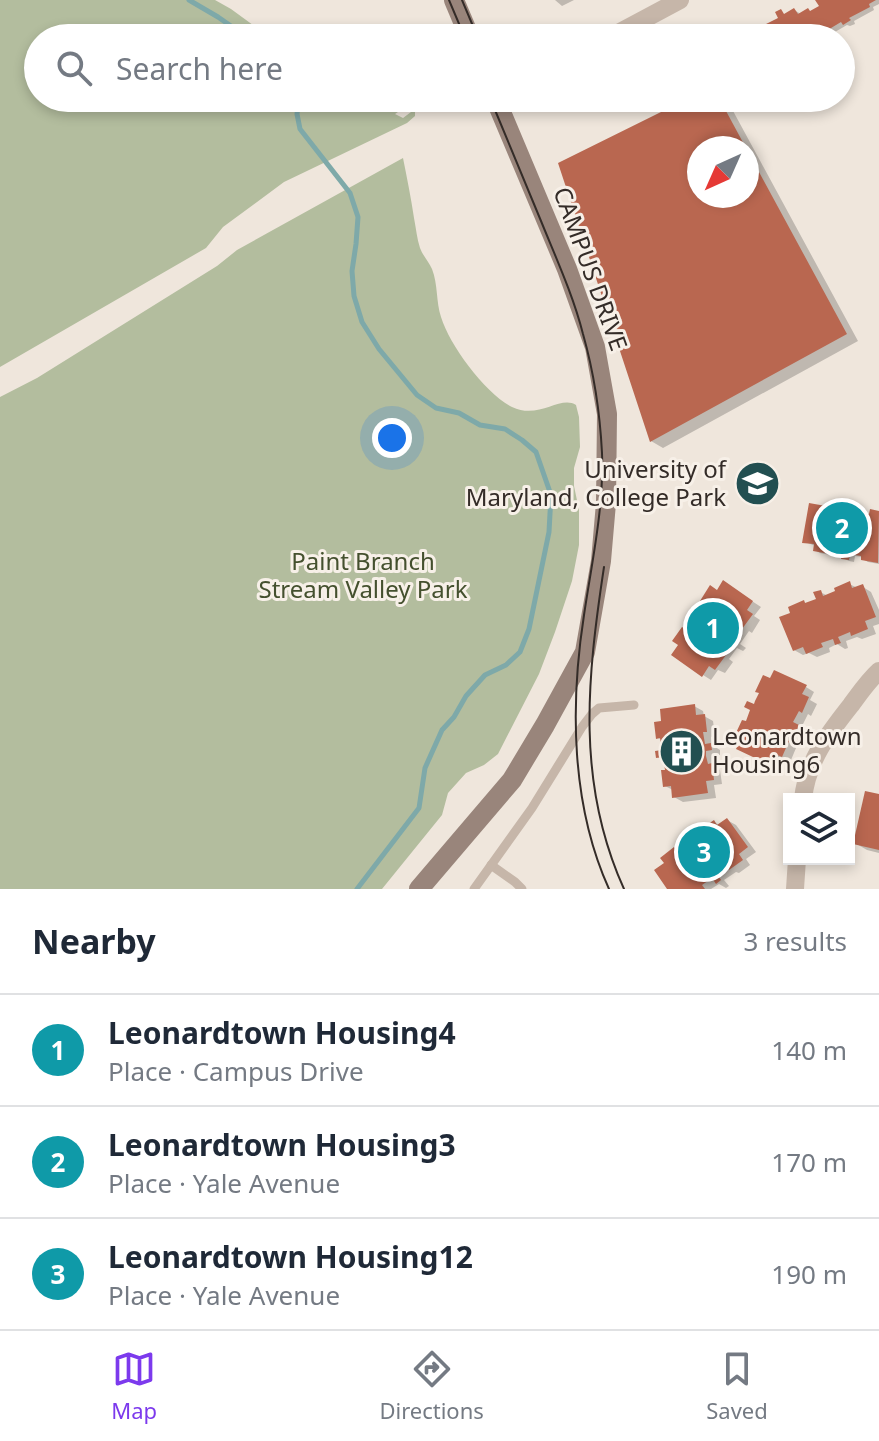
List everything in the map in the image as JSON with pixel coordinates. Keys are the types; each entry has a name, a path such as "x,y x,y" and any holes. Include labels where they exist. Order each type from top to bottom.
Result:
{"main road":[{"path":"454,0 464,24"},
{"name":"CAMPUS DRIVE","path":"419,889 512,780 552,713 585,652 601,561 606,503 607,414 595,347 567,269 501,112"}],"street":[{"path":"635,24 680,0"},
{"path":"804,793 811,765 821,744 879,671"},
{"path":"795,889 797,865"}],"lane":[{"path":"474,889 532,808 592,714 599,708 634,705"},
{"path":"491,865 522,889"}],"green space":[{"path":"0,0 215,0 252,24 24,24 24,112 398,112 395,114 403,118 415,112 407,123 284,182 223,227 206,248 0,367"},
{"name":"Paint Branch Stream Valley Park","path":"403,158 419,245 434,275 441,317 460,355 491,391 512,407 531,411 570,403 576,405 579,417 580,447 574,468 574,486 579,510 579,545 572,581 539,674 498,754 466,773 448,793 442,815 382,889 0,889 0,397 37,378 217,266 237,250"}],"building":[{"path":"815,0 876,0 845,24 766,24 778,18 775,12 781,9 784,14 794,8 798,14 819,6"},
{"path":"661,112 727,112 740,136 687,136 687,208 759,208 759,172 847,334 650,442 558,163"},
{"path":"809,503 848,510 849,503 859,504 857,512 869,514 870,509 879,511 878,563 850,554 849,560 841,559 842,552 830,550 830,554 813,551 814,544 802,543"},
{"path":"723,580 753,601 747,610 753,614 733,638 738,641 734,648 728,644 722,653 726,655 715,670 709,666 702,677 671,655 678,645 672,641 692,619 687,615 691,608 697,612 710,585 717,590"},
{"path":"850,581 852,588 863,584 876,617 865,621 868,629 838,637 841,643 835,645 833,639 821,643 823,647 806,654 803,647 793,651 779,617 790,613 788,607 816,599 813,592 821,590 823,596"},
{"path":"774,670 807,685 802,694 809,697 802,713 799,711 793,722 799,725 796,732 790,729 785,739 789,741 782,757 775,754 770,765 736,749 741,738 735,735 750,710 744,707 747,701 754,704 759,693 755,692 763,675 770,678"},
{"name":"Leonardtown Housing6","path":"695,704 696,715 705,714 705,744 711,743 712,750 706,751 706,756 708,764 712,763 714,780 706,781 708,793 672,798 671,786 663,787 663,757 656,758 655,751 662,750 660,738 656,739 654,722 661,721 660,709"},
{"path":"865,791 879,794 879,850 855,844"},
{"path":"727,818 748,847 739,854 743,860 717,874 721,880 716,884 712,878 702,885 705,889 667,889 654,870 664,863 660,858 674,847 676,850 686,843 682,837 688,833 692,839 714,820 717,825"}],"waterway":[{"path":"189,0 228,24"},
{"path":"297,112 300,129 350,193 358,217 352,271 354,296 362,322 379,349 417,395 436,408 459,413 480,425 505,429 522,440 536,452 551,495 549,532 529,629 520,652 506,665 485,675 442,730 425,768 419,808 357,889"}],"tram line":[{"path":"449,0 459,24"},
{"path":"462,0 472,24"},
{"path":"496,112 579,319 596,393 602,453 601,494 579,649 576,719 577,754 587,823 609,889"},
{"path":"604,567 590,690 592,770 598,810 624,889"}],"place":[{"name":"University of Maryland, College Park","path":"757,484"},
{"name":"Leonardtown Housing3","path":"842,528"},
{"name":"Leonardtown Housing4","path":"713,628"},
{"name":"Leonardtown Housing6","path":"681,751"},
{"name":"Leonardtown Housing12","path":"704,852"}]}
